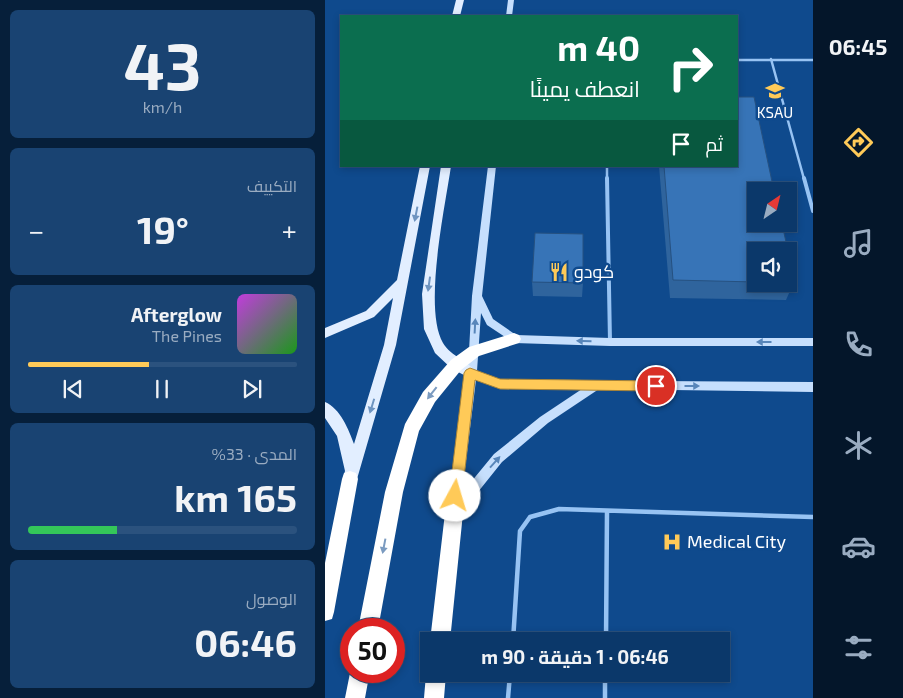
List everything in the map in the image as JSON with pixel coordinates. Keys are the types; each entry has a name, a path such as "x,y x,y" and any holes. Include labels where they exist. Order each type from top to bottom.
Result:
{"highway":[{"path":"370,618 394,492 411,429 429,397 463,369 474,351 514,339"},
{"path":"326,596 350,479"},
{"path":"441,632 453,513"},
{"path":"434,698 436,682"},
{"path":"355,698 358,683"}],"main road":[{"path":"456,15 460,0"},
{"path":"509,15 511,0"},
{"path":"350,479 390,344 425,167"},
{"path":"446,167 428,294 430,329 439,349 463,369 500,384 813,387"},
{"path":"474,351 477,296 492,167"},
{"path":"325,333 370,314 402,282"},
{"path":"477,296 490,322 514,339 610,342 813,342"},
{"path":"453,513 463,369"},
{"path":"453,513 498,458 543,420 597,386"},
{"path":"325,408 334,417 350,448 350,479"}],"lane":[{"path":"771,59 813,211"},
{"path":"738,60 813,60"},
{"path":"607,167 610,342"},
{"path":"514,632 521,531 530,517 559,509 813,517"},
{"path":"606,632 607,511"},
{"path":"509,698 510,682"},
{"path":"605,682 605,698"}],"building":[{"path":"738,97 754,97 772,182 747,182 747,232 784,232 786,242 747,242 747,282 673,280 664,167 738,167"},
{"name":"كودو","path":"535,233 583,234 583,283 532,282"}],"place":[{"name":"KSAU","path":"775,91"},
{"name":"كودو","path":"559,272"},
{"name":"Medical City","path":"672,542"}],"route":[{"path":"455,496 470,373 500,384 656,386"}]}
